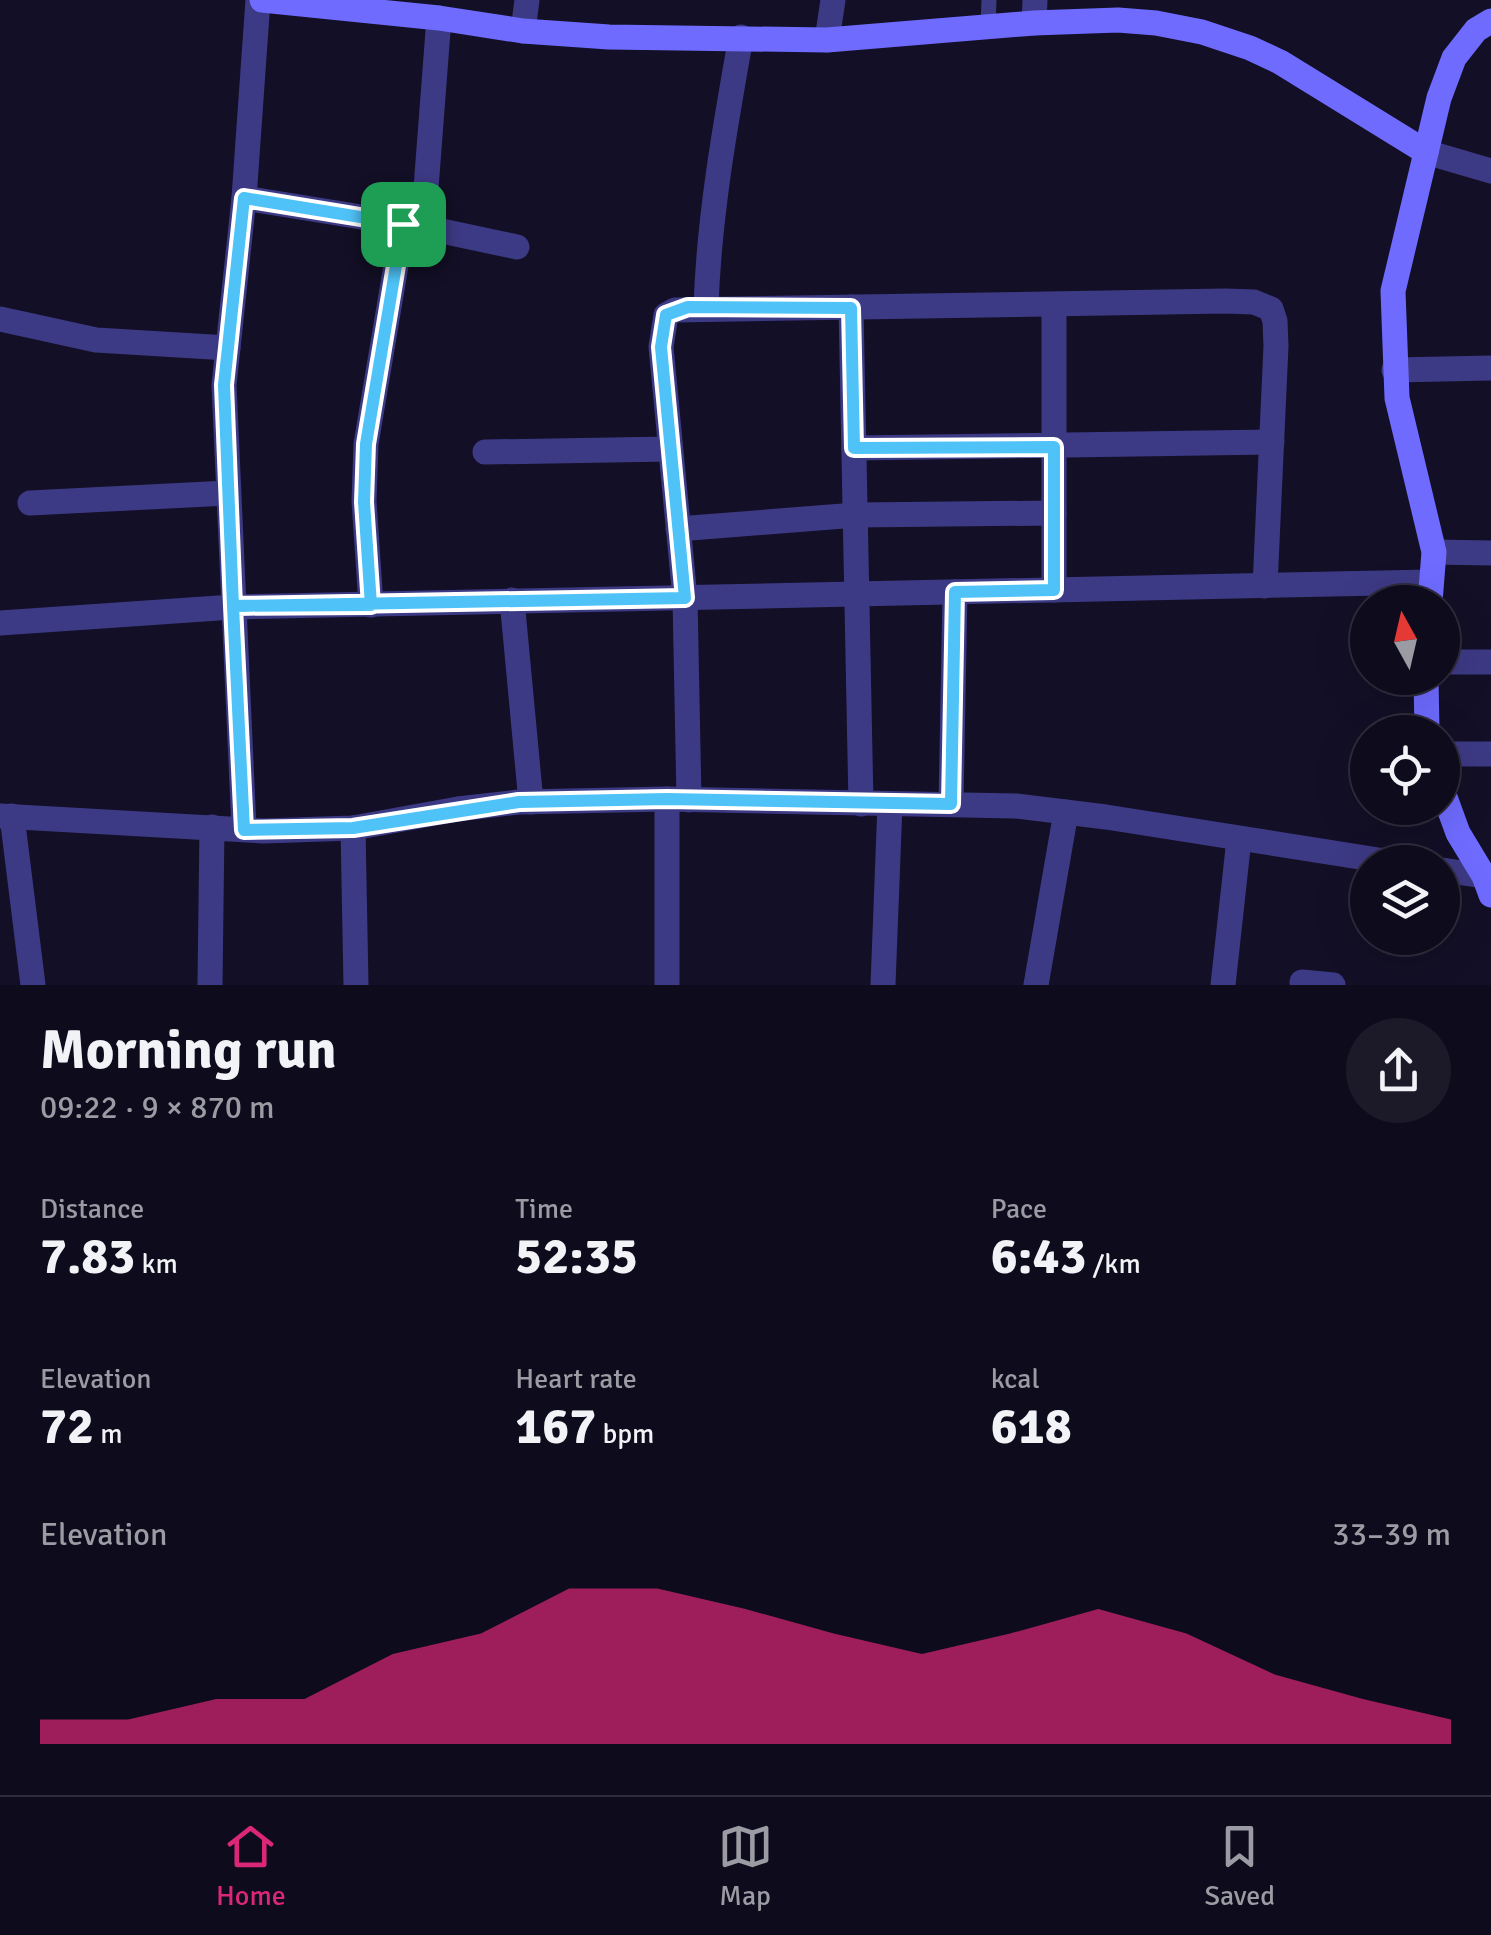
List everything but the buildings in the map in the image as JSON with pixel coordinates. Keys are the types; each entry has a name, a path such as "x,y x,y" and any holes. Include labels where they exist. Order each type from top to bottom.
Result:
{"street":[{"path":"244,830 224,385 260,0 439,18 523,31 608,37 827,40 988,26 1035,11 1156,24 1202,32 1250,48 1280,62 1426,152 1491,171"},
{"path":"523,31 527,0"},
{"path":"827,40 833,0"},
{"path":"371,605 364,502 366,444 413,225 439,18"},
{"path":"1431,585 1434,552 1397,398 1393,291 1439,98 1454,58 1476,30 1491,21"},
{"path":"706,307 716,184 741,37"},
{"path":"244,198 516,246"},
{"path":"666,985 685,598 661,347 666,315 675,310 706,307 1225,301 1254,302 1271,309 1276,346 1265,586"},
{"path":"1054,305 1054,590"},
{"path":"851,308 861,804"},
{"path":"0,320 96,340 228,348"},
{"path":"1394,370 1491,368"},
{"path":"854,448 1272,442"},
{"path":"484,452 670,449"},
{"path":"30,503 228,493"},
{"path":"678,529 856,515 1054,513"},
{"path":"1434,552 1491,553"},
{"path":"0,623 233,606 1265,586 1350,589"},
{"path":"951,804 955,592"},
{"path":"512,600 531,802"},
{"path":"1460,662 1491,662"},
{"path":"1460,754 1491,754"},
{"path":"33,985 6,816 244,830 353,828 458,809 531,802 951,804 1066,812 1350,856"},
{"path":"883,985 890,804"},
{"path":"1036,985 1066,812"},
{"path":"1455,825 1488,886"},
{"path":"210,985 212,827"},
{"path":"353,828 356,985"},
{"path":"1223,985 1238,839"},
{"path":"1460,876 1488,886"},
{"path":"1302,982 1333,985"}],"lane":[{"path":"988,26 989,0"}],"route":[{"path":"403,224 244,198 224,385 233,606 371,605 685,598 661,347 666,315 688,307 851,308 854,448 1054,447 1054,590 955,592 951,804 667,799 519,802 353,828 244,830 233,606 371,605 364,502 366,444 403,224"}]}
